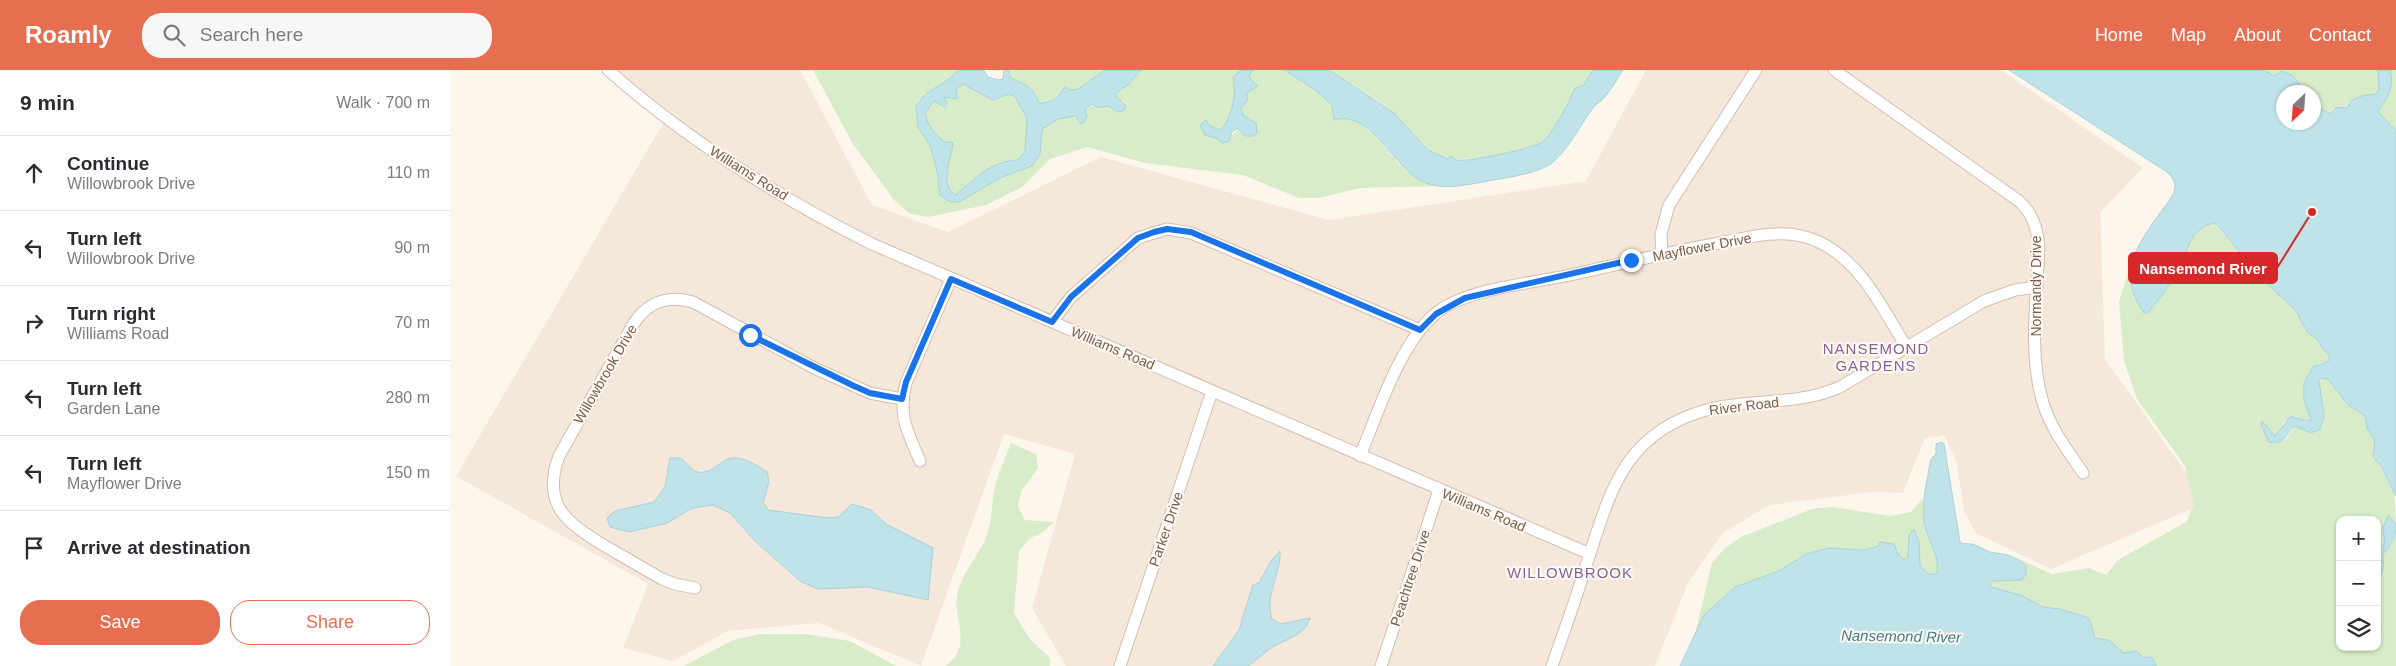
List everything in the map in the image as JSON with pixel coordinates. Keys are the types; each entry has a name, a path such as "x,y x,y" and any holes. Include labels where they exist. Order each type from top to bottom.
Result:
{"street":[{"name":"Williams Road","path":"608,70 685,132 810,212 872,244 1590,554"},
{"path":"1662,254 1662,234 1670,205 1756,70"},
{"name":"Normandy Drive","path":"1834,70 2019,201 2027,209 2037,232 2039,246 2036,343 2039,388 2050,421 2083,473"},
{"path":"1052,322 1071,297 1138,238 1167,229 1191,232 1420,330"},
{"name":"Mayflower Drive","path":"1360,456 1402,359 1420,330 1436,314 1465,298 1662,254 1775,234 1807,238 1835,251 1849,262 1872,292 1907,348"},
{"path":"920,461 904,422 902,399 906,382 951,279"},
{"name":"River Road","path":"1552,666 1608,498 1620,473 1636,452 1664,429 1684,418 1717,408 1804,399 1822,395 1840,387 1907,348 1984,300 2015,290 2037,287"},
{"name":"Willowbrook Drive","path":"695,588 662,579 577,529 562,513 553,493 554,468 559,456 634,323 646,308 662,300 673,298 693,302 750,335 822,372 870,393 902,399"},
{"name":"Parker Drive","path":"1120,666 1212,391"},
{"name":"Peachtree Drive","path":"1381,666 1439,490"}],"shaded area":[{"path":"617,70 800,70 872,205 948,232 1101,157 1329,220 1586,181 1646,70 2001,70 2143,168 2100,212 2105,359 2207,502 2051,569 1976,533 1964,512 1957,463 1944,435 1925,438 1903,493 1872,492 1770,505 1723,533 1688,583 1655,666 1066,666 1032,608 1075,454 1004,434 921,666 819,623 728,631 673,661 623,648 648,584 456,476 668,115"}],"green space":[{"path":"813,70 958,70 950,79 918,101 918,127 930,145 936,166 937,182 959,202 1000,178 1021,171 1040,154 1042,129 1058,119 1076,115 1078,117 1088,108 1097,105 1102,105 1119,112 1126,106 1115,95 1116,93 1128,85 1141,70 1241,70 1233,77 1233,104 1223,128 1219,130 1209,125 1206,120 1205,135 1229,141 1236,131 1256,123 1243,115 1241,109 1247,101 1247,93 1256,82 1249,75 1253,70 1284,70 1314,89 1344,117 1359,122 1376,137 1400,165 1426,183 1441,186 1360,188 1319,198 1299,198 1243,175 1145,163 1087,147 1050,159 1022,187 986,205 928,217 909,213 894,200 853,144"},
{"path":"1008,70 1105,70 1078,89 1064,90 1049,102 1039,103 1033,91 1008,75"},
{"path":"1329,70 1593,70 1583,86 1575,88 1562,116 1544,140 1525,148 1494,156 1448,159 1433,153 1386,106"},
{"path":"2264,70 2378,70 2379,89 2376,94 2357,99 2330,114 2321,108 2321,85 2300,85 2270,75"},
{"path":"2390,70 2396,70 2396,131 2378,112 2391,87"},
{"path":"963,84 993,100 1009,94 1015,97 1027,118 1025,153 1018,160 1008,161 991,167 955,195 950,190 947,178 952,142 944,143 937,136 930,126 925,113 934,101 941,105 944,97"},
{"path":"2214,223 2259,276 2296,311 2307,332 2317,339 2323,349 2329,354 2329,361 2319,363 2304,400 2311,420 2308,421 2296,416 2284,422 2275,436 2262,421 2261,425 2269,441 2277,443 2286,439 2295,426 2311,433 2323,406 2318,387 2322,378 2328,379 2346,404 2365,416 2367,428 2375,441 2373,456 2394,490 2396,524 2389,516 2383,528 2385,543 2381,548 2381,516 2336,516 2336,651 2381,651 2381,576 2383,571 2383,554 2392,545 2396,535 2396,666 2156,666 2152,657 2124,653 2118,647 2095,638 2089,618 2060,609 2043,607 2020,595 1991,587 1990,584 1993,581 2014,581 2026,567 2019,559 2052,574 2089,568 2106,575 2118,560 2186,522 2194,504 2185,466 2137,399 2124,361 2119,302 2131,263 2131,289 2166,290 2184,250 2197,233"},
{"path":"1011,443 1036,454 1038,468 1021,492 1018,506 1025,520 1054,522 1043,532 1029,539 1019,551 1014,613 1029,638 1050,658 1050,666 945,666 954,658 959,650 960,632 957,596 959,587 990,526 995,486"},
{"path":"1923,498 1924,522 1937,561 1936,574 1928,574 1920,565 1919,542 1909,535 1908,557 1904,559 1879,546 1863,550 1829,548 1806,554 1779,571 1735,587 1696,630 1712,563 1725,548 1741,537 1812,509 1832,507 1891,516 1911,512"},
{"path":"760,634 805,634 850,641 896,666 684,666 733,640"}],"water":[{"path":"958,70 984,70 988,77 998,80 1003,79 1004,70 1008,70 1011,78 1028,87 1039,103 1043,103 1055,99 1065,86 1070,90 1078,89 1105,70 1141,70 1128,85 1116,93 1116,96 1126,106 1123,111 1119,112 1108,106 1098,108 1093,104 1085,109 1087,117 1082,124 1076,116 1058,119 1042,129 1040,154 1032,166 1000,178 959,202 950,202 940,195 936,166 930,145 918,127 916,107 924,95","holes":["963,84 993,100 1009,94 1015,97 1027,118 1025,152 1018,160 1008,161 991,167 955,195 950,190 947,178 952,142 944,142 937,136 930,126 925,113 934,101 945,107 947,104 944,97 957,99 956,89"]},
{"path":"1241,70 1253,70 1249,75 1258,86 1247,93 1247,101 1241,109 1243,115 1256,123 1257,133 1253,136 1245,136 1237,128 1232,132 1229,141 1223,143 1216,138 1205,135 1200,125 1206,120 1209,125 1219,130 1223,128 1233,103 1233,77"},
{"path":"1284,70 1329,70 1393,112 1428,150 1447,159 1452,156 1456,160 1465,160 1516,151 1544,141 1553,130 1575,88 1583,86 1593,70 1623,70 1607,95 1593,108 1567,147 1549,165 1517,176 1447,187 1426,183 1414,176 1382,142 1360,123 1348,119 1334,120 1332,105 1314,89"},
{"path":"2009,70 2264,70 2274,76 2282,71 2292,75 2300,85 2276,85 2276,130 2321,130 2321,108 2330,114 2336,108 2347,107 2355,98 2376,94 2379,89 2378,70 2390,70 2391,87 2378,112 2396,131 2396,496 2383,470 2373,456 2375,441 2367,428 2365,416 2347,404 2328,379 2322,378 2319,381 2324,416 2320,429 2311,433 2295,426 2279,442 2269,442 2261,425 2262,421 2275,436 2290,417 2311,420 2304,400 2304,383 2313,367 2329,361 2329,354 2323,349 2317,339 2307,332 2296,311 2259,276 2214,223 2205,226 2194,235 2166,290 2148,313 2144,313 2135,296 2131,280 2132,265 2136,251 2144,237 2173,195 2175,185 2167,172"},
{"path":"1942,442 1944,444 1960,542 1974,545 1990,552 2010,556 2026,566 2026,574 2022,580 1993,581 1990,584 1991,587 2020,595 2043,607 2060,609 2089,618 2095,638 2109,640 2124,653 2136,651 2143,657 2152,657 2156,666 1680,666 1704,615 1735,587 1779,571 1806,554 1829,548 1863,550 1879,546 1880,542 1894,544 1899,556 1904,559 1908,557 1909,535 1914,529 1919,542 1920,565 1928,574 1936,574 1937,561 1925,527 1924,505 1931,459 1936,454 1936,444"},
{"path":"670,458 680,458 693,470 700,472 705,472 731,458 740,458 755,464 767,472 769,482 763,502 768,510 828,518 838,517 852,504 871,510 886,524 933,548 928,600 868,587 818,589 800,581 756,542 730,513 713,505 693,508 667,523 629,532 610,527 607,518 615,511 654,502 665,487"},
{"path":"2388,515 2396,524 2395,537 2392,544 2383,554 2383,571 2381,576 2381,548 2385,543 2383,528"},
{"path":"1280,551 1280,560 1270,602 1272,619 1281,624 1310,618 1306,627 1298,634 1271,648 1248,666 1213,666 1239,630 1253,585 1259,583 1271,561"}],"place":[{"name":"Nansemond River","path":"2312,212"}],"district":[{"name":"NANSEMOND GARDENS","path":"1876,356"},
{"name":"WILLOWBROOK","path":"1570,572"}],"route":[{"path":"750,335 814,368 870,393 888,398 902,399 906,382 951,279 1052,322 1071,297 1138,238 1167,229 1191,232 1420,330 1436,314 1450,304 1465,298 1631,260"}]}
